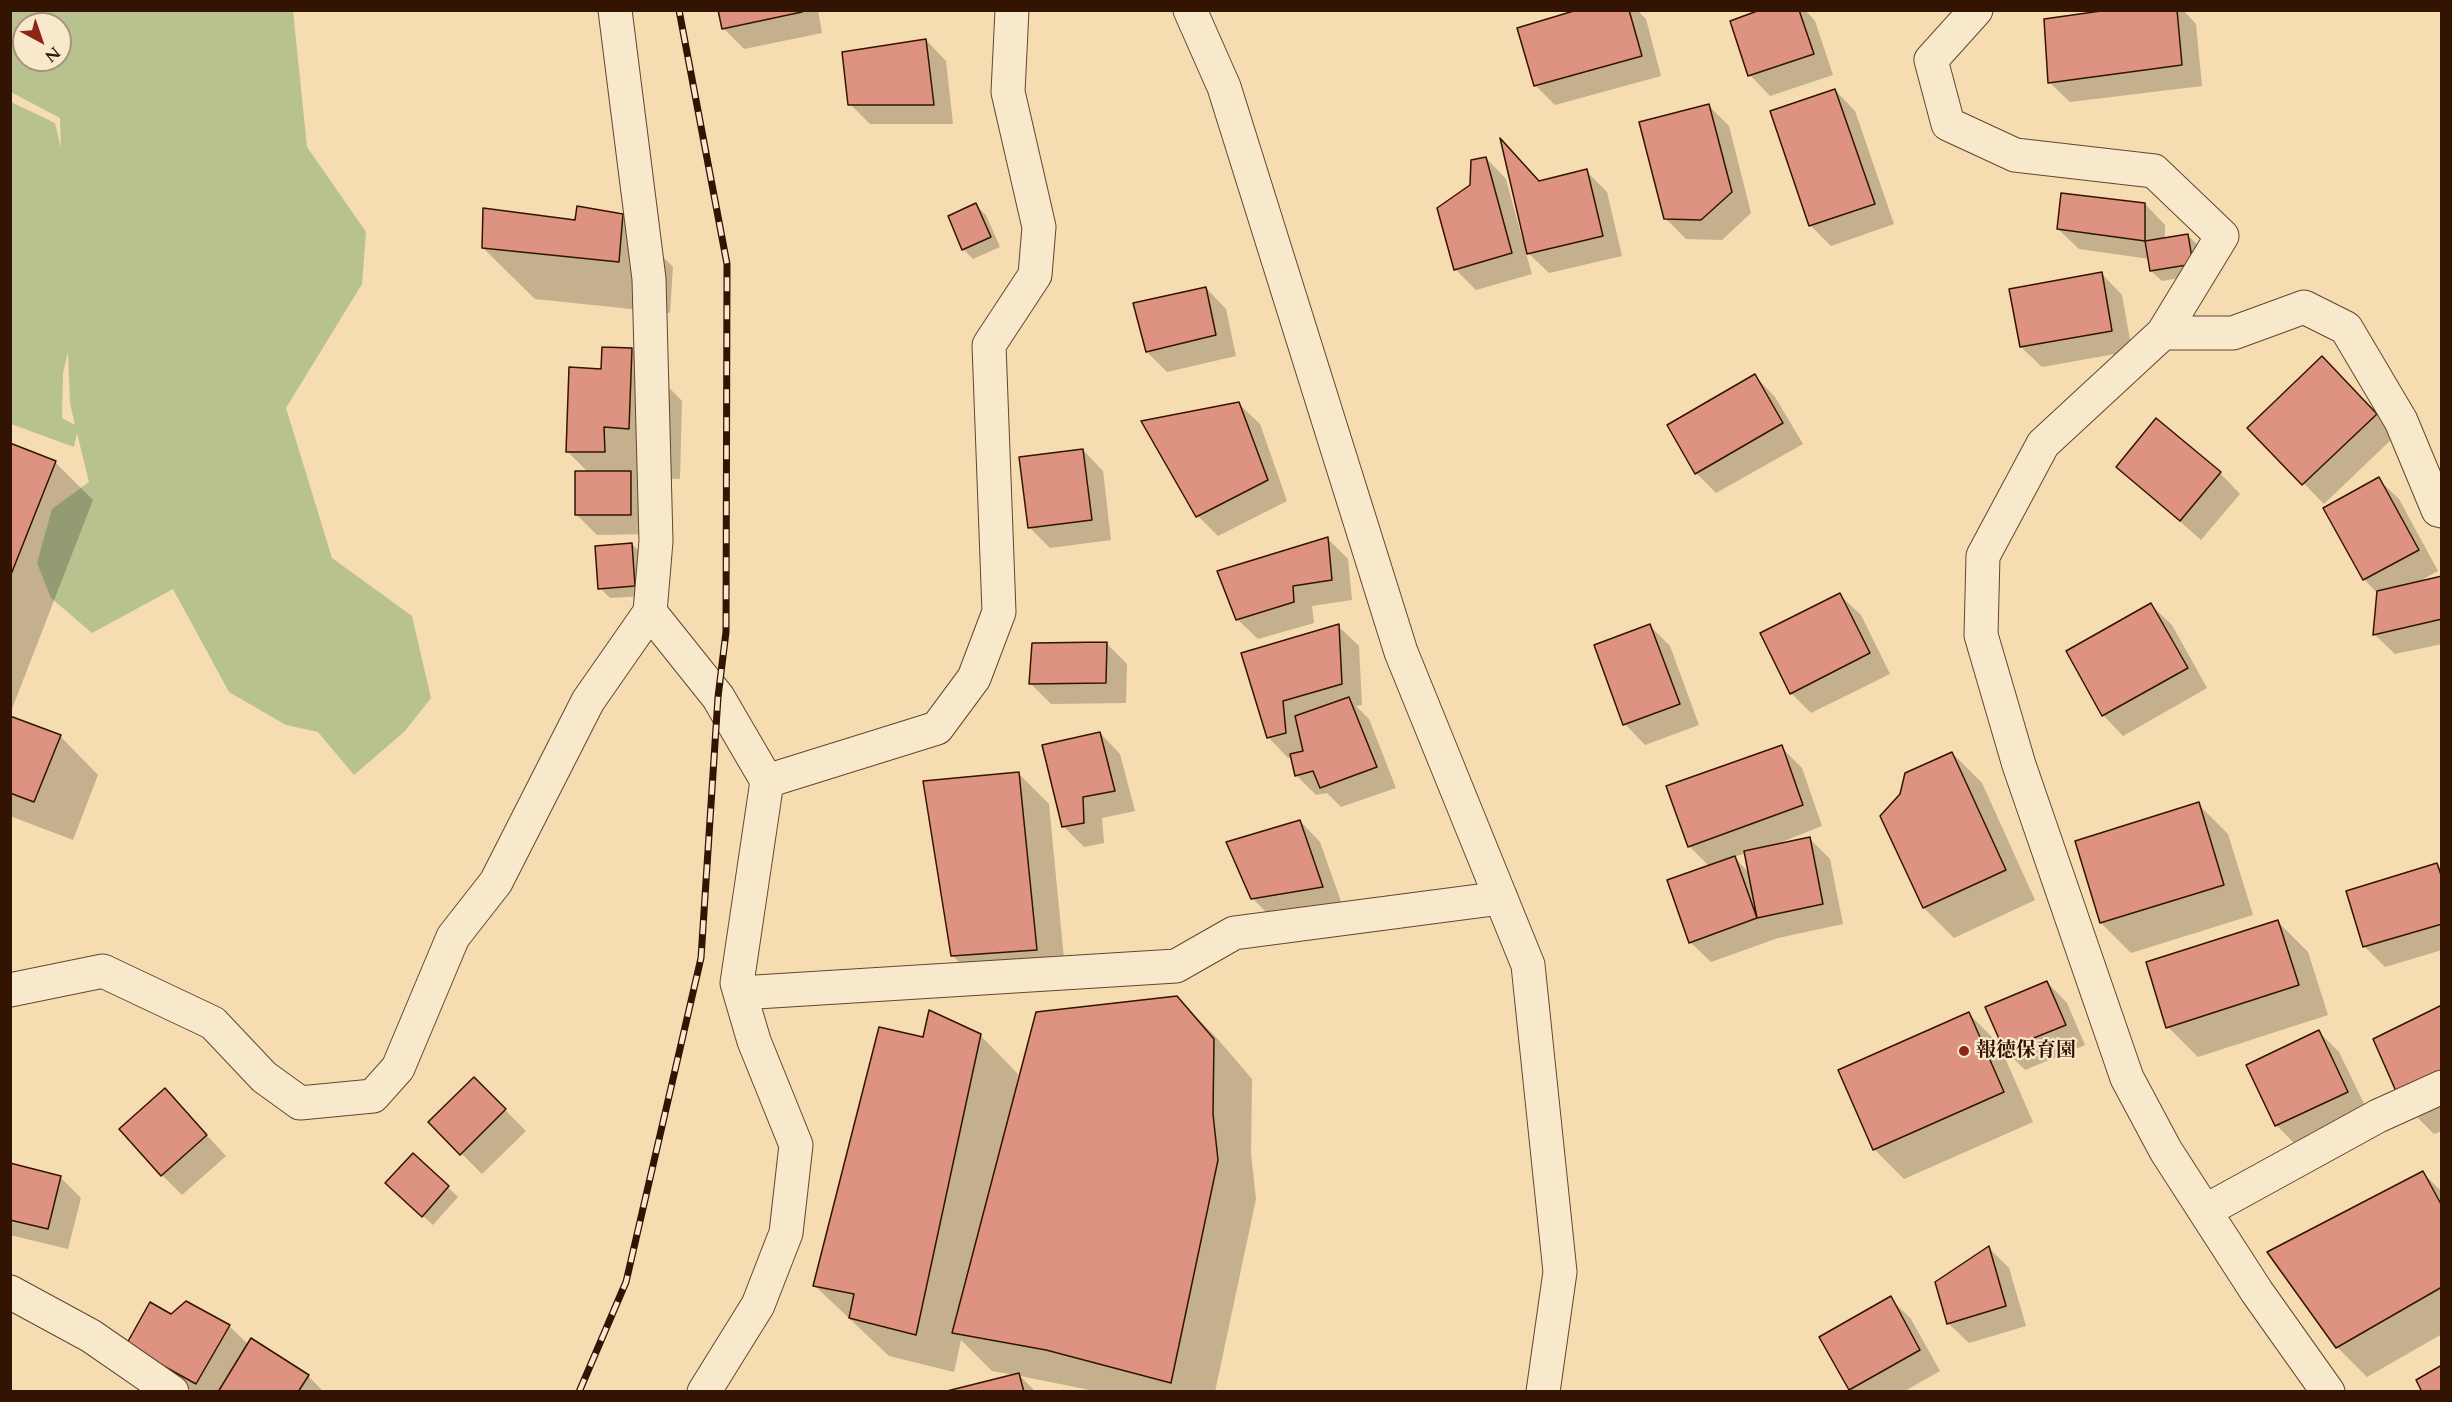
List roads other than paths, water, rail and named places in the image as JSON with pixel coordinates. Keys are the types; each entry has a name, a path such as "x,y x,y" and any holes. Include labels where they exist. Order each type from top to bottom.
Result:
{"street":[{"path":"10,990 103,972 213,1023 264,1077 300,1103 373,1096 398,1068 453,937 496,882 588,701 650,612 656,542 648,279 615,10"},
{"path":"767,781 937,728 974,678 999,612 989,345 1035,275 1039,227 1008,92 1012,10"},
{"path":"1190,10 1224,87 1401,652 1528,965 1560,1272 1543,1392"},
{"path":"1976,10 1931,60 1948,124 2015,154 2154,171 2222,236 2163,333 2043,444 1983,556 1981,635 2019,765 2127,1078 2166,1151 2257,1292 2328,1392"},
{"path":"2163,333 2233,333 2304,307 2346,328 2401,421 2438,510 2442,511"},
{"path":"650,612 717,697 767,781 737,983 754,1041 796,1145 786,1233 758,1305 704,1392"},
{"path":"740,993 1176,966 1234,933 1501,898"},
{"path":"2205,1211 2378,1116 2442,1087"},
{"path":"10,1292 91,1336 172,1392"}],"railway":[{"path":"579,1392 626,1282 701,958 718,697 726,632 727,264 679,10"}],"place":[{"name":"報徳保育園","path":"1964,1051"}]}
